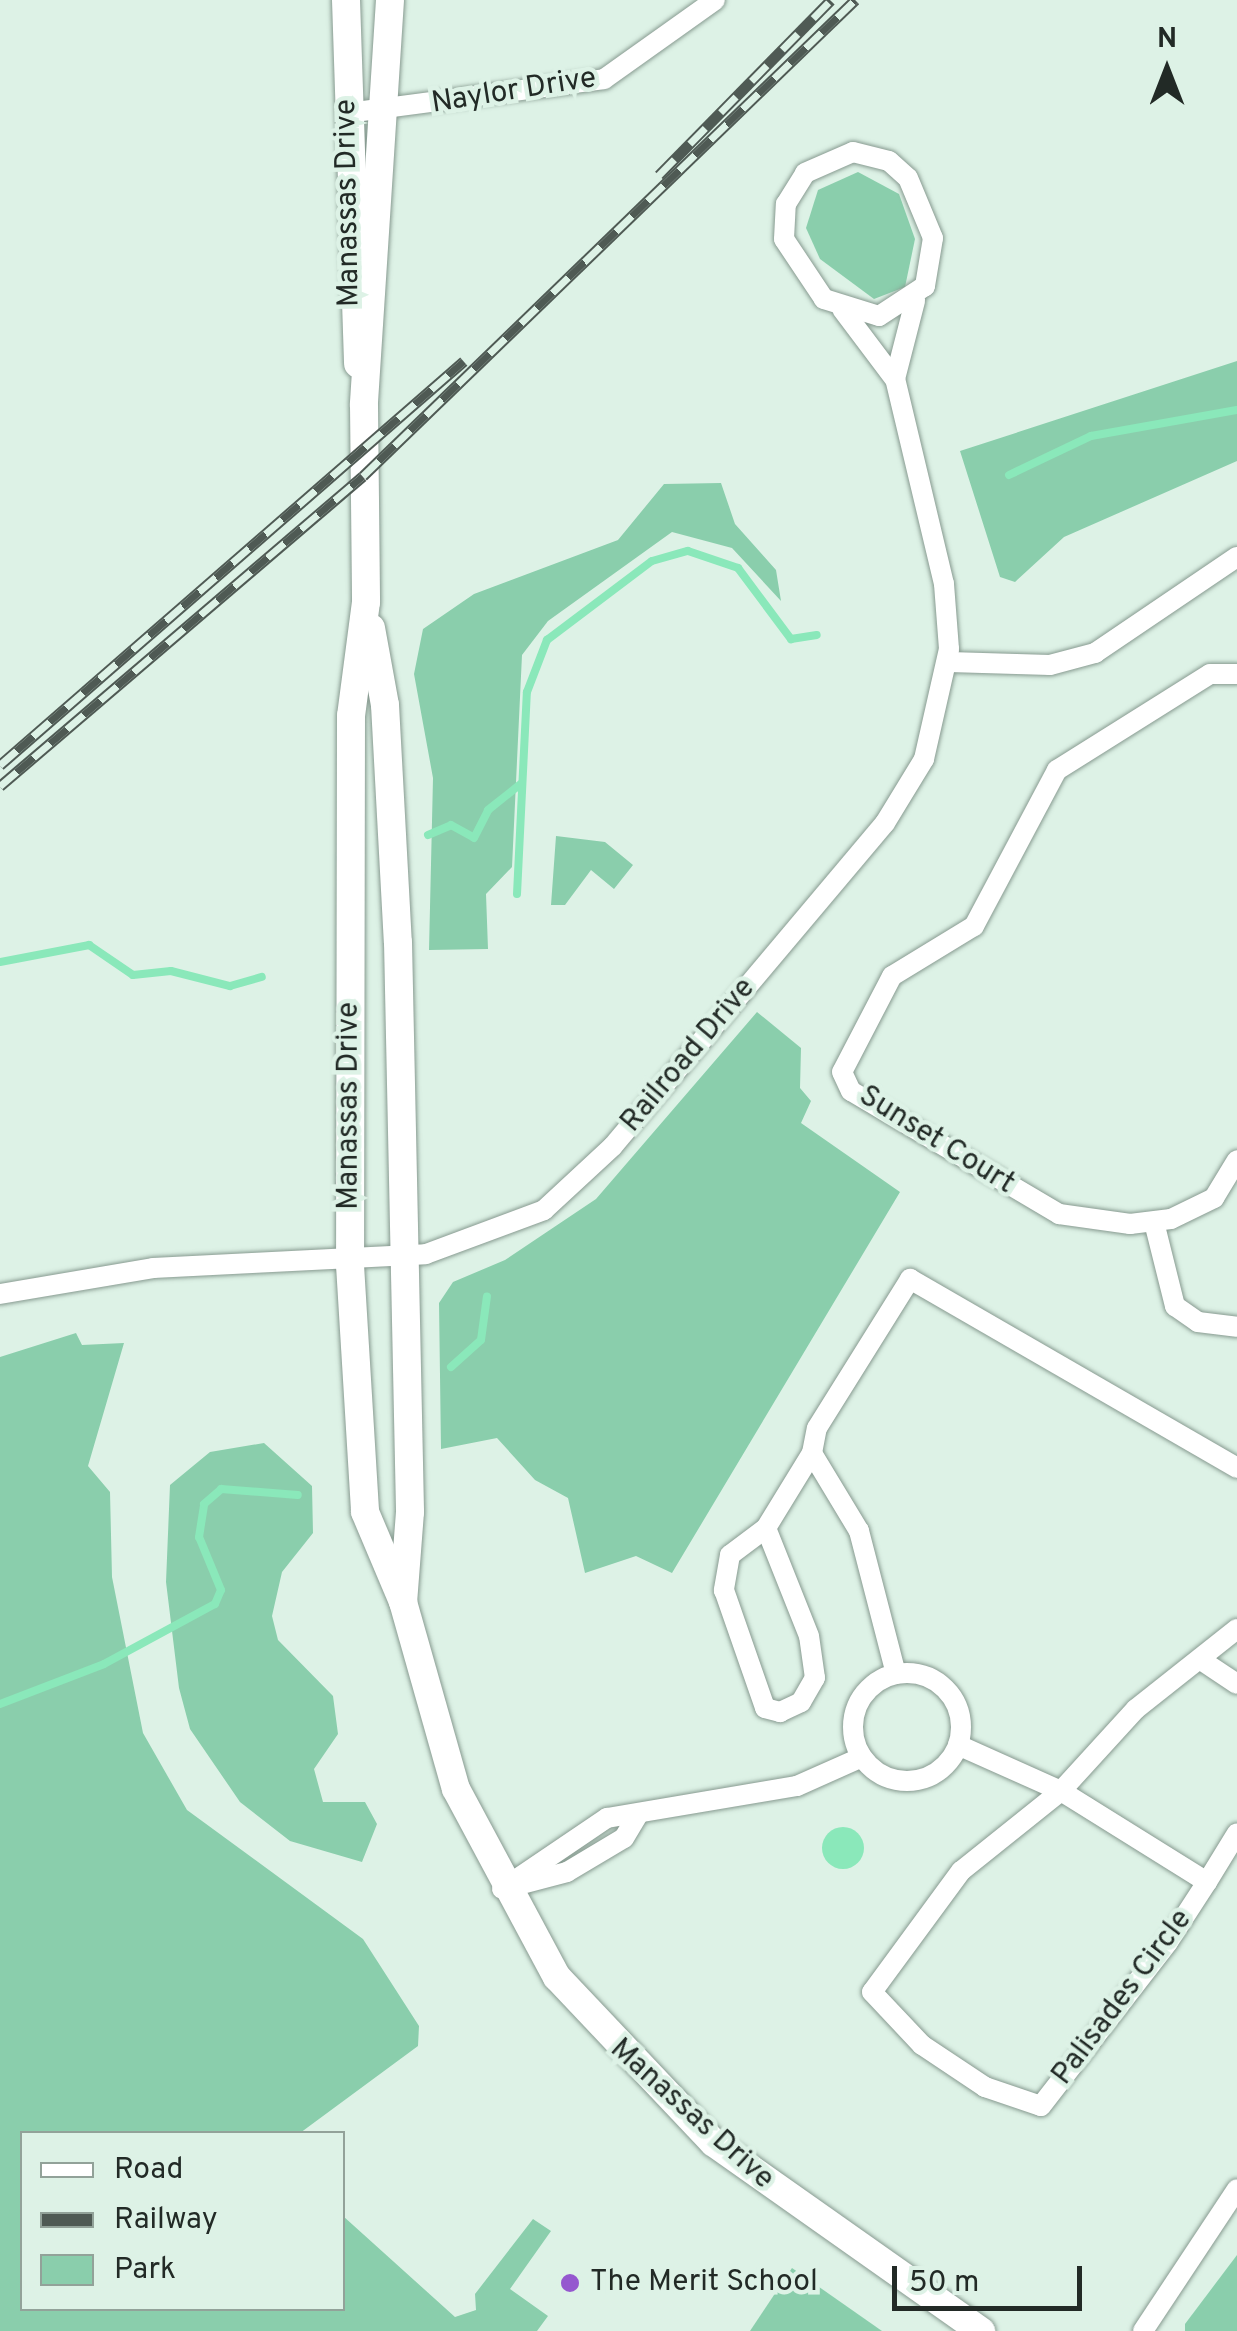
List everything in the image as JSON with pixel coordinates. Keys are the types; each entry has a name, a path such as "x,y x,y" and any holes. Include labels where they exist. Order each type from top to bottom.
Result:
{"main road":[{"name":"Manassas Drive","path":"346,0 350,321 364,405"},
{"name":"Manassas Drive","path":"390,0 364,405 366,602 351,716 350,1259 365,1512 403,1602 426,1709 502,1889 557,1977 667,2102 766,2184 981,2331"},
{"name":"Manassas Drive","path":"366,602 386,725 404,1256 403,1602"}],"street":[{"name":"Naylor Drive","path":"347,113 384,112 604,79 715,0"},
{"name":"Railroad Drive","path":"0,1294 153,1268 404,1256 468,1244 544,1210 614,1146 904,796 940,711 949,662 944,584 894,379 842,308 799,272 783,224 805,173 853,152 889,161 930,221 931,265 914,301 894,379"},
{"path":"842,308 879,316 914,301"},
{"path":"949,662 1050,665 1095,653 1237,557"},
{"name":"Sunset Court","path":"1237,674 1210,674 1057,770 974,926 892,976 842,1072 851,1091 1041,1206 1154,1222 1214,1198 1237,1160"},
{"path":"1154,1222 1175,1306 1198,1322 1237,1327"},
{"path":"766,1528 809,1636 814,1678 801,1702 780,1712 765,1708 724,1590 730,1555 766,1528 812,1453 817,1428 910,1279 1237,1468"},
{"path":"812,1453 859,1532 896,1674"},
{"name":"Palisades Circle","path":"1237,1628 1136,1709 1061,1792 961,1871 872,1992 922,2046 985,2086 1041,2106 1207,1882 1237,1833"},
{"path":"1201,1660 1237,1684"},
{"path":"896,1674 942,1686 960,1713 958,1745 920,1780 885,1777 862,1757 858,1704 896,1674"},
{"name":"Palisades Circle","path":"958,1745 1061,1792 1207,1882"},
{"path":"502,1889 607,1818 797,1786 862,1757"},
{"path":"1143,2331 1237,2189"}],"green space":[{"path":"858,172 899,194 915,239 905,287 874,299 820,259 806,228 818,190"},
{"path":"1237,361 1237,461 1064,537 1015,582 1000,577 960,451"},
{"path":"721,483 735,524 776,570 781,601 732,548 672,532 548,621 522,655 512,867 486,894 488,949 429,950 433,778 414,674 423,629 474,594 618,540 664,484"},
{"path":"556,836 605,842 633,865 614,889 591,870 565,905 551,905"},
{"path":"757,1012 801,1048 800,1088 811,1101 801,1123 900,1192 672,1573 636,1556 585,1573 568,1498 535,1480 497,1438 441,1449 439,1303 453,1282 505,1260 596,1199"},
{"path":"76,1333 82,1345 124,1343 88,1466 110,1492 112,1577 143,1733 187,1810 363,1939 419,2026 418,2046 303,2131 20,2131 20,2311 345,2311 345,2218 455,2317 476,2310 475,2294 533,2219 551,2231 510,2289 548,2316 537,2331 0,2331 0,1357"},
{"path":"264,1443 312,1486 313,1533 282,1572 272,1616 278,1640 333,1696 338,1734 314,1769 323,1802 365,1802 377,1824 362,1862 290,1841 240,1802 190,1729 179,1688 166,1582 170,1485 210,1452"},
{"path":"1237,2255 1237,2331 1185,2331 1185,2324"},
{"path":"792,2268 882,2331 750,2331"}],"shaded area":[{"path":"843,1827 858,1833 864,1848 858,1863 843,1869 828,1863 822,1848 828,1833"}],"waterway":[{"path":"1009,475 1091,436 1237,410"},
{"path":"517,894 527,692 547,640 652,561 688,551 738,568 791,639 817,635"},
{"path":"428,835 451,825 474,838 488,810 522,783"},
{"path":"0,962 89,945 133,975 171,971 230,986 262,977"},
{"path":"451,1367 481,1340 487,1296"},
{"path":"0,1704 104,1664 215,1604 221,1590 199,1537 204,1504 221,1489 298,1495"}],"railway":[{"path":"659,175 831,0"},
{"path":"0,786 363,476 855,0"},
{"path":"0,765 464,361"}],"place":[{"name":"The Merit School","path":"570,2283"}]}
